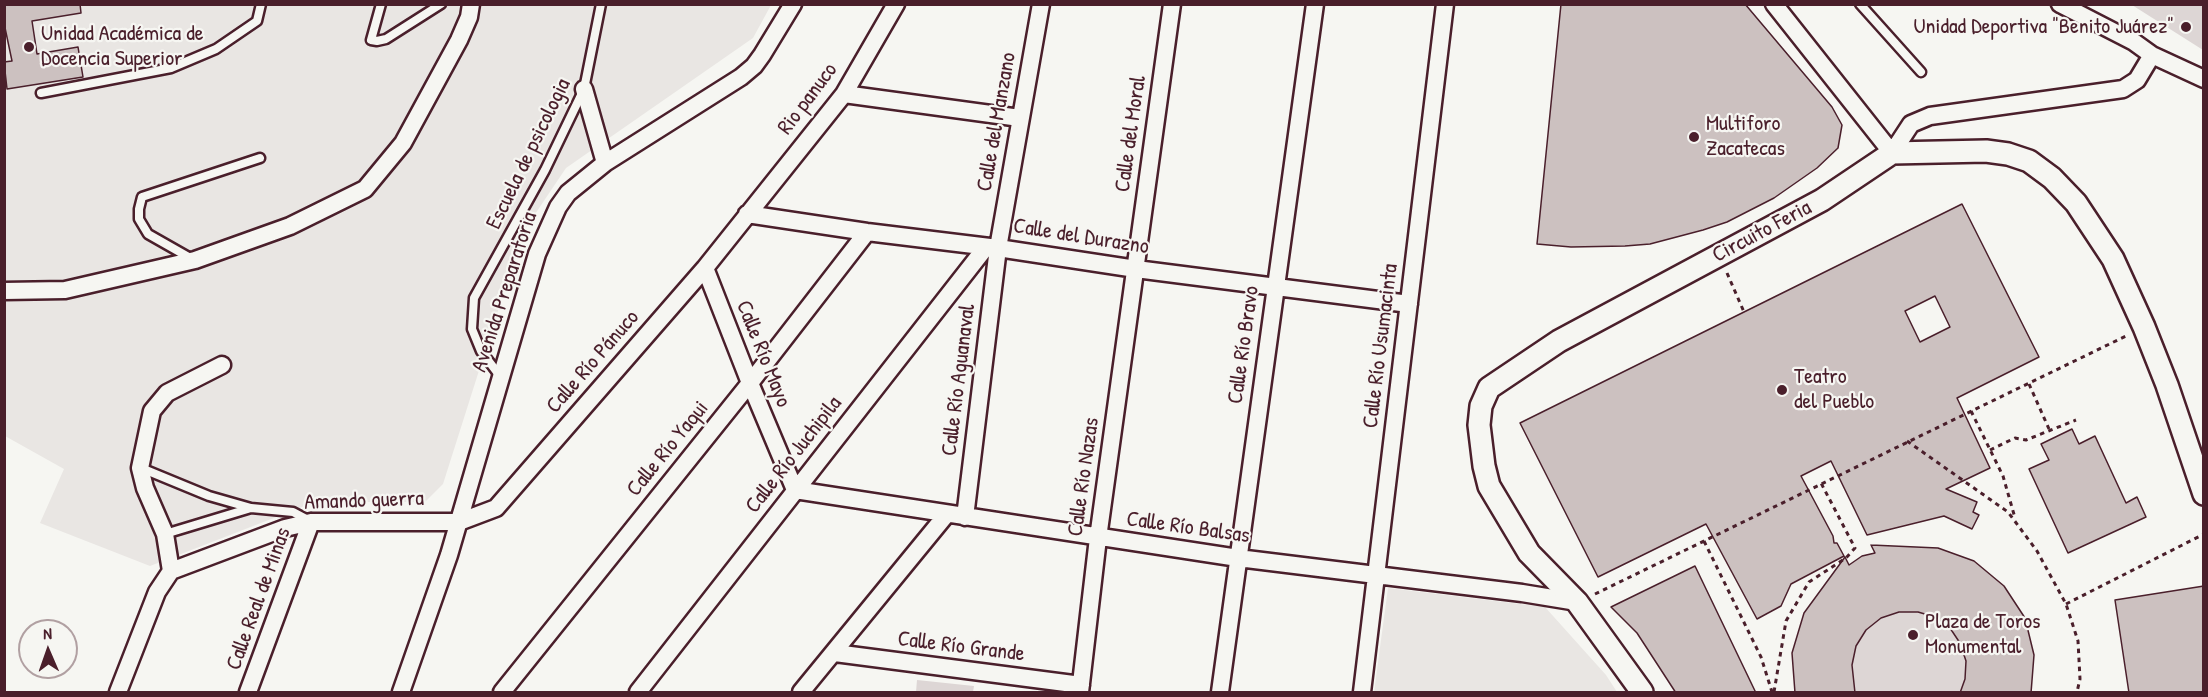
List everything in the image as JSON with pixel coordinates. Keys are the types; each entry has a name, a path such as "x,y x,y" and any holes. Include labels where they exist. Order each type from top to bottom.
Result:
{"street":[{"path":"4,291 65,290 195,260 290,226 364,189 403,143 459,40 469,16 471,4"},
{"name":"Avenida Preparatoria","path":"401,693 449,555 537,254 558,207 568,193 605,163 741,76 762,55 793,4"},
{"name":"Rio panuco","path":"747,214 844,94 896,4"},
{"name":"Calle del Manzano","path":"992,247 1020,118 1041,4"},
{"name":"Calle del Moral","path":"1136,269 1172,4"},
{"name":"Calle Río Bravo","path":"1220,693 1316,4"},
{"name":"Calle Río Usumacinta","path":"1362,693 1445,4"},
{"path":"1773,4 1892,153"},
{"path":"2060,4 2134,42"},
{"path":"2086,4 2152,55 2204,79"},
{"path":"1892,153 1911,124 1930,116 2123,89 2138,80 2152,55"},
{"path":"584,89 605,163"},
{"path":"844,94 1020,118"},
{"path":"1892,153 1986,151 2008,153 2029,161 2052,177 2076,202 2113,259 2144,327 2167,385 2204,494"},
{"name":"Circuito Feria","path":"1642,693 1577,602 1529,553 1489,486 1479,425 1481,406 1490,388 1559,341 1822,200 1892,153"},
{"name":"Calle del Durazno","path":"747,214 1136,269 1409,304"},
{"name":"Calle Río Pánuco","path":"459,522 496,508 705,268 747,214"},
{"name":"Calle Río Yaqui","path":"502,693 750,383 867,232"},
{"name":"Calle Río Juchipila","path":"638,693 795,490 992,247"},
{"name":"Calle Río Aguanaval","path":"965,517 992,247"},
{"name":"Calle Río Mayo","path":"705,268 795,490"},
{"name":"Calle Río Nazas","path":"1081,689 1098,538 1136,269"},
{"path":"118,693 157,592 171,572 165,534 145,488 140,468 152,411 167,393 222,365"},
{"name":"Calle Río Balsas","path":"795,490 1098,538 1577,602"},
{"path":"801,693 946,515"},
{"name":"Amando guerra","path":"171,572 285,528 311,522 459,522"},
{"name":"Calle Real de Minas","path":"248,693 311,522"},
{"name":"Calle Río Grande","path":"835,654 1081,689"}],"lane":[{"path":"41,93 171,68 216,49 257,21 261,4"},
{"path":"381,4 371,40 386,39 441,4"},
{"name":"Escuela de psicologia","path":"500,376 481,351 472,329 474,298 545,170 584,89 601,4"},
{"path":"1860,4 1921,72"},
{"path":"195,260 148,234 139,219 138,209 142,197 260,158"},
{"path":"140,468 209,496 251,508 293,512 311,522"},
{"path":"165,534 251,508"}],"path":[{"path":"1719,255 1744,312"},
{"path":"1577,602 2144,327"},
{"path":"2028,384 2050,430"},
{"path":"1971,411 2003,476 2016,523"},
{"path":"1990,450 2015,438 2025,440 2076,420"},
{"path":"1907,441 2008,512 2037,551 2066,604 2078,641 2080,679 2077,693"},
{"path":"1773,693 1786,621 1809,582 1846,558 1855,548 1821,483"},
{"path":"2066,604 2204,534"},
{"path":"1704,541 1761,657 1773,693"}],"shaded area":[{"path":"5,5 771,5 753,38 566,168 523,232 443,484 425,502 315,502 150,566 40,523 64,469 5,436"},
{"name":"Unidad Deportiva \"Benito Juárez\"","path":"2132,5 2203,5 2203,50"},
{"name":"Plaza de Toros Monumental","path":"1899,546 1938,548 1974,561 2004,586 2025,618 2034,655 2031,692 1795,692 1792,653 1804,613 1828,580 1862,556"},
{"path":"1388,588 1545,607 1606,675 1617,692 1374,692"},
{"path":"917,680 974,686 973,692 916,692"}],"building":[{"name":"Unidad Académica de Docencia Superior","path":"4,4 80,4 81,13 32,21 37,54 78,47 83,77 7,89 4,62 12,61 4,23"},
{"name":"Multiforo Zacatecas","path":"1561,4 1745,4 1832,107 1842,125 1838,148 1817,168 1774,198 1727,222 1703,230 1650,244 1571,247 1537,244"},
{"path":"1962,204 2039,357 1957,398 1990,468 1946,489 1977,502 1973,512 1979,515 1972,529 1944,516 1867,535 1831,461 1801,476 1833,536 1834,543 1837,543 1844,556 1791,584 1781,606 1757,619 1706,524 1598,577 1520,423","holes":["1935,296 1950,327 1920,342 1905,311"]},
{"path":"2072,429 2079,444 2095,436 2126,503 2137,497 2146,517 2068,553 2029,469 2049,460 2041,444"},
{"name":"Plaza de Toros Monumental","path":"1871,545 1938,548 1974,561 2004,586 2025,618 2034,655 2031,693 1960,693 1965,679 1966,661 1960,643 1950,628 1935,617 1918,612 1899,612 1881,618 1866,630 1856,646 1852,665 1855,693 1795,693 1792,653 1804,613 1845,557 1849,565 1862,556 1875,553"},
{"path":"1695,566 1756,693 1676,693 1637,633 1611,607"},
{"path":"2204,586 2204,693 2129,693 2115,600"}],"place":[{"name":"Unidad Deportiva \"Benito Juárez\"","path":"2186,27"},
{"name":"Unidad Académica de Docencia Superior","path":"29,47"},
{"name":"Multiforo Zacatecas","path":"1694,137"},
{"name":"Teatro del Pueblo","path":"1782,390"},
{"name":"Plaza de Toros Monumental","path":"1913,635"}]}
